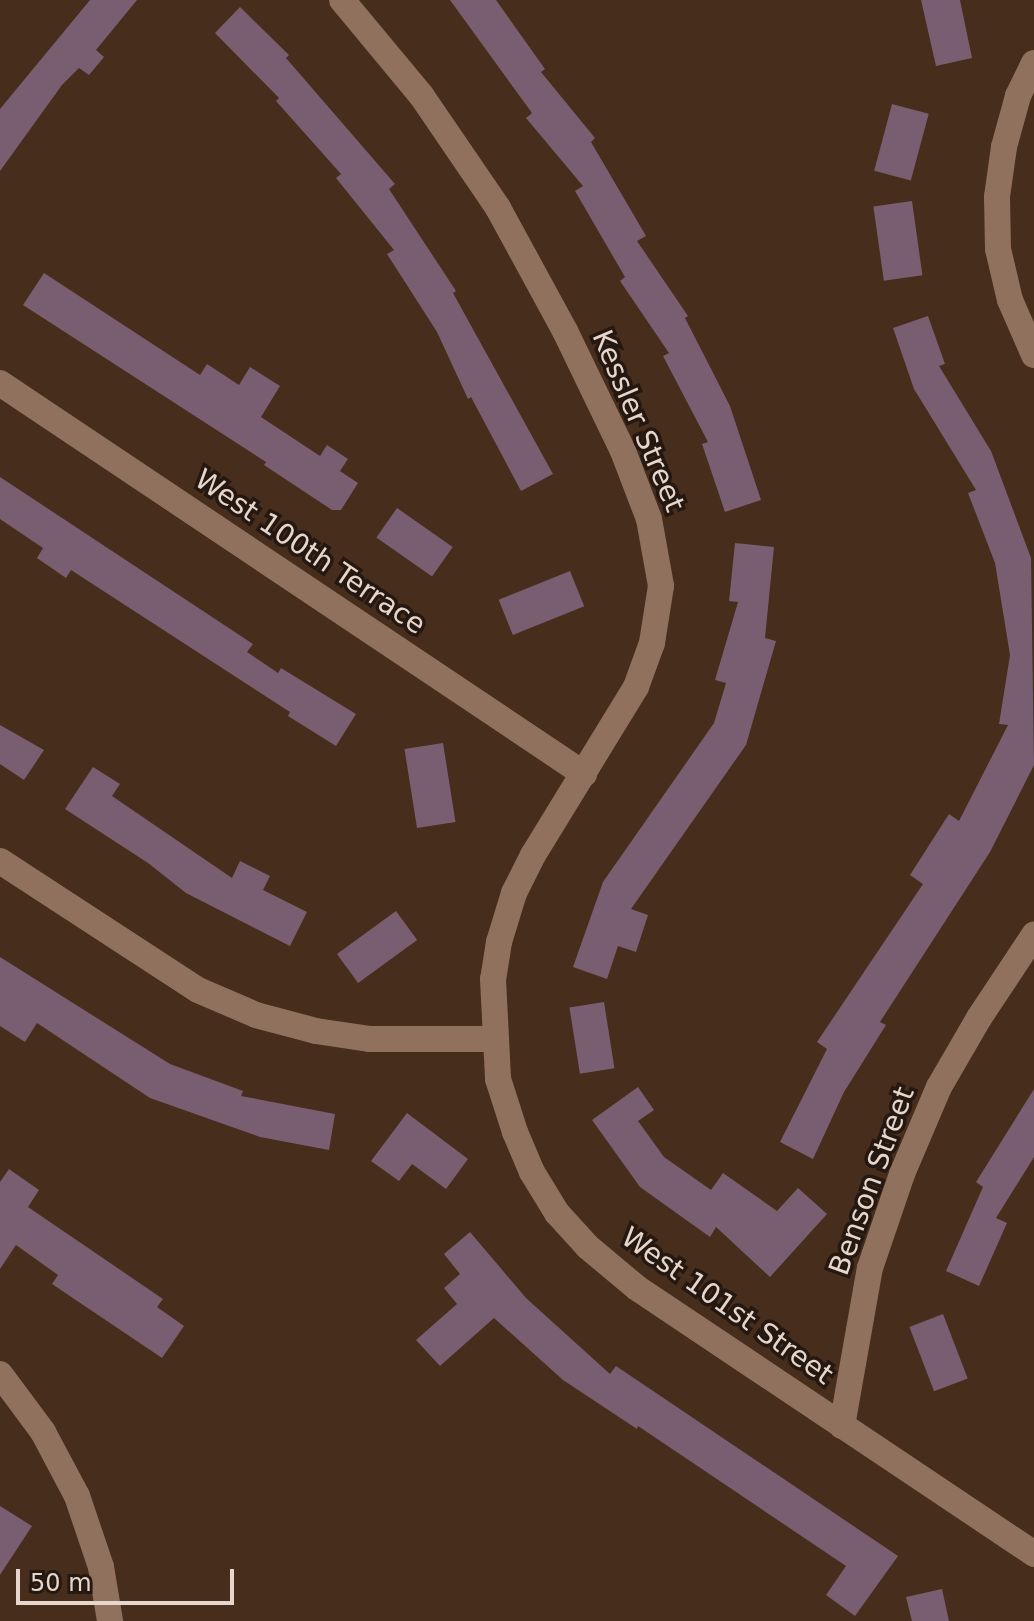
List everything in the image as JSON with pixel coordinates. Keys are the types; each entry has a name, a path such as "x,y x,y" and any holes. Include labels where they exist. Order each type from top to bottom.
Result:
{"street":[{"name":"Kessler Street","path":"342,0 421,95 498,208 565,331 623,451 649,519 661,586 652,643 636,687 533,855 514,893 493,979 494,1039"},
{"path":"1034,63 1018,96 1007,135 997,197 1001,262 1010,300 1034,355"},
{"name":"West 100th Terrace","path":"0,383 584,774"},
{"path":"0,861 198,990 256,1015 316,1031 370,1039 494,1039"},
{"name":"Benson Street","path":"842,1426 870,1268 902,1174 939,1087 979,1018 1034,935"},
{"name":"West 101st Street","path":"494,1039 498,1079 526,1159 557,1213 588,1247 637,1288 1034,1554"},
{"path":"0,1374 43,1432 77,1496 101,1567 110,1621"}],"building":[{"path":"90,0 137,0 96,50 104,57 89,75 79,68 62,85 0,171 0,109"},
{"path":"450,0 496,0 545,69 541,72 595,138 591,142 646,236 637,241 688,316 685,318 730,406 761,500 725,512 702,444 708,442 663,356 669,353 620,281 625,277 575,191 583,186 526,118 532,113"},
{"path":"921,0 960,0 972,58 936,66"},
{"path":"240,7 289,55 286,58 395,184 389,189 456,291 453,293 553,474 521,491 471,397 468,399 437,332 387,254 394,250 336,178 341,174 276,101 279,98 215,33"},
{"path":"892,104 929,114 911,180 874,171"},
{"path":"912,201 922,275 884,281 873,206"},
{"path":"44,273 200,375 207,364 239,385 250,367 280,386 261,417 320,456 327,445 348,459 340,471 358,483 341,510 332,510 264,465 266,462 23,305"},
{"path":"928,316 945,364 939,366 991,451 1031,558 1034,765 990,852 880,1022 886,1025 844,1092 813,1159 780,1142 827,1049 817,1042 923,884 910,875 949,814 959,821 1008,725 999,724 1010,655 995,563 968,493 976,490 914,389 893,328"},
{"path":"0,477 253,644 247,652 278,673 281,668 356,714 336,746 288,716 290,712 71,570 66,578 37,558 43,548 0,519"},
{"path":"397,508 453,547 432,576 376,537"},
{"path":"735,543 774,547 765,638 776,641 746,745 631,909 648,915 636,952 618,946 607,979 573,967 603,882 714,723 726,683 715,680 738,602 729,601"},
{"path":"570,571 584,606 513,635 499,600"},
{"path":"0,725 44,750 24,780 0,764"},
{"path":"443,743 456,822 417,828 404,749"},
{"path":"93,767 120,784 112,796 232,878 240,861 270,876 263,890 307,912 290,946 186,893 148,863 65,809"},
{"path":"396,911 417,940 358,983 337,954"},
{"path":"0,957 170,1064 243,1091 241,1096 335,1114 329,1150 260,1137 150,1098 37,1023 25,1042 0,1026"},
{"path":"604,1002 614,1068 580,1074 569,1007"},
{"path":"638,1087 654,1110 638,1121 664,1157 711,1190 723,1173 777,1211 798,1188 827,1214 770,1277 716,1227 710,1237 640,1187 592,1120"},
{"path":"1034,1089 1034,1157 996,1218 1007,1223 979,1286 946,1271 983,1187 976,1182"},
{"path":"407,1113 468,1159 446,1189 412,1164 399,1181 371,1161"},
{"path":"9,1169 39,1190 28,1207 163,1299 157,1307 184,1326 162,1358 52,1284 58,1275 16,1245 0,1269 0,1182"},
{"path":"470,1232 526,1298 610,1374 616,1366 898,1556 855,1616 826,1595 846,1566 638,1426 637,1429 563,1380 494,1318 440,1366 416,1340 457,1304 444,1288 460,1274 444,1254"},
{"path":"943,1314 968,1378 934,1391 909,1327"},
{"path":"0,1506 32,1526 0,1575"},
{"path":"942,1589 949,1621 912,1621 906,1597"}]}
